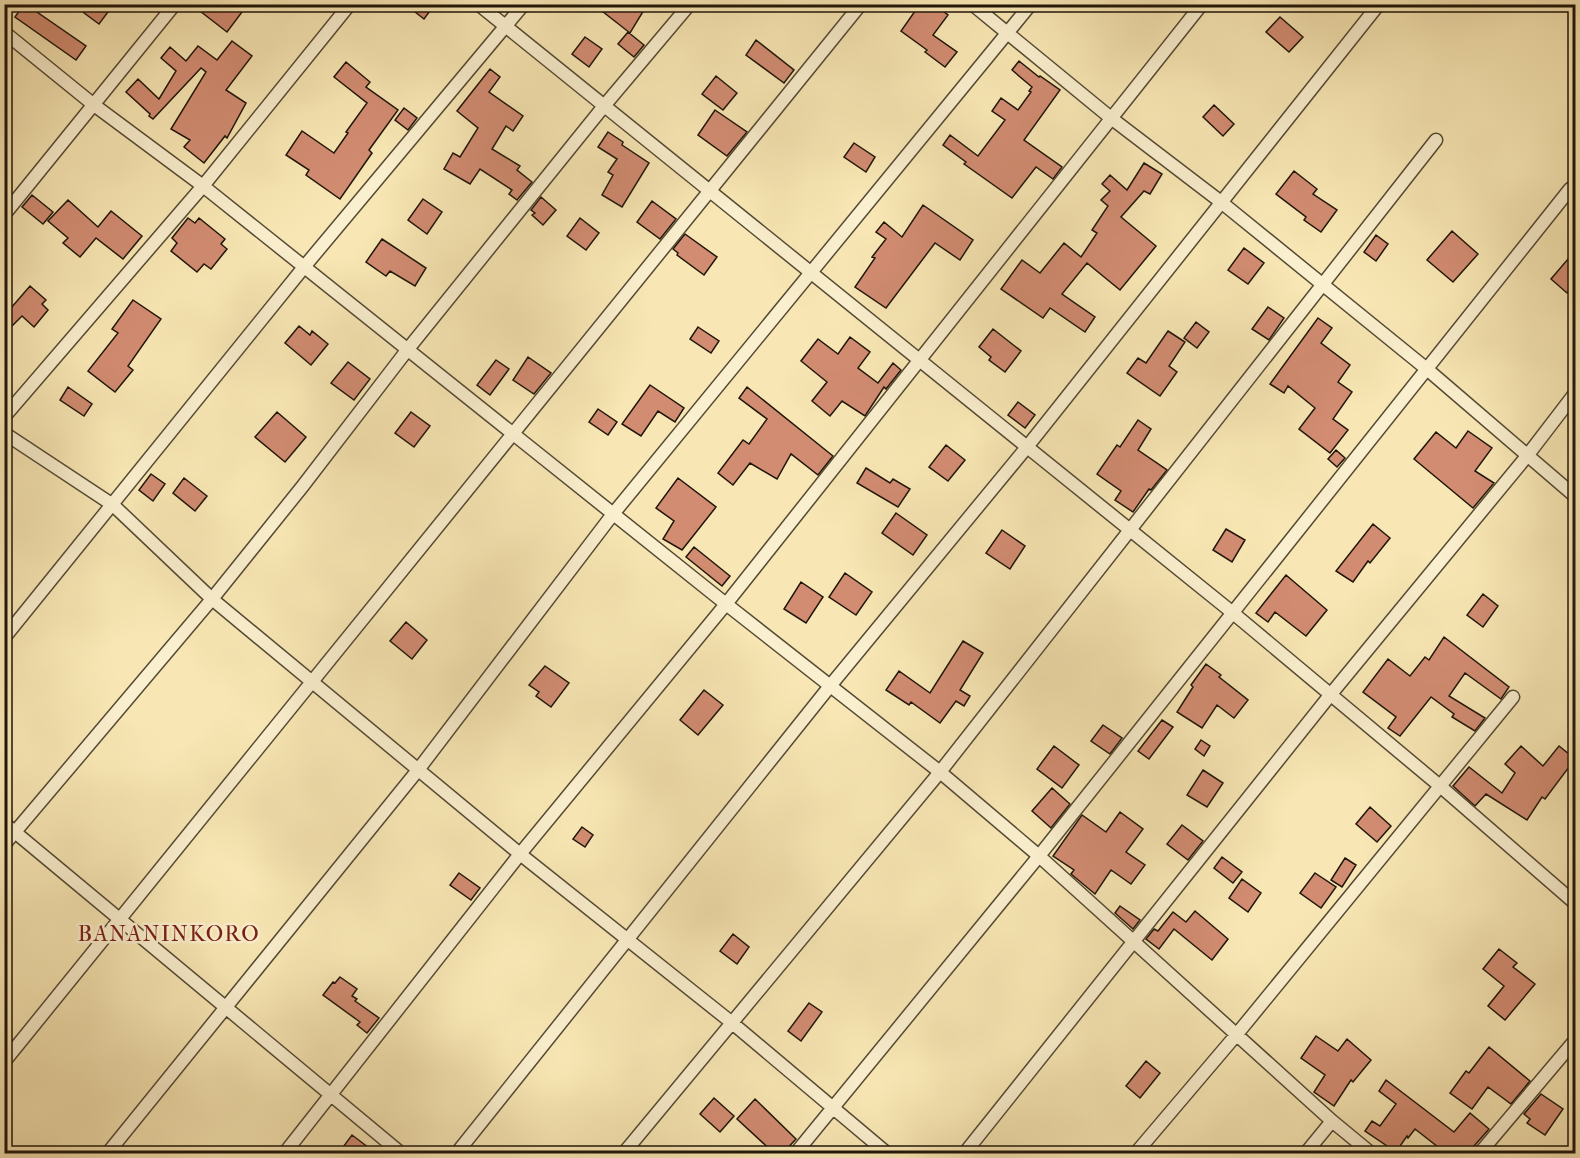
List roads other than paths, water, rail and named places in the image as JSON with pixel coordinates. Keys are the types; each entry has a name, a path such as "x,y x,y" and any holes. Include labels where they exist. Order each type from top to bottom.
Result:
{"street":[{"path":"4,215 175,4"},
{"path":"4,417 203,186 350,4"},
{"path":"478,4 1233,613 1440,786 1575,904"},
{"path":"4,638 304,267 524,4"},
{"path":"4,845 212,599 303,487 408,349 604,106 690,4"},
{"path":"4,1062 861,4"},
{"path":"972,4 1111,118 1221,202 1428,370 1575,497"},
{"path":"107,1154 418,770 613,514 809,272 1031,4"},
{"path":"284,1154 520,854 726,604 1202,4"},
{"path":"456,1154 830,686 1027,447 1379,4"},
{"path":"4,32 94,105 203,186 940,772 1039,856 1332,1121 1372,1154"},
{"path":"623,1154 730,1022 940,772 1436,140"},
{"path":"795,1154 1039,856 1570,189"},
{"path":"964,1154 1331,694 1527,456 1575,392"},
{"path":"4,434 113,505 212,599 888,1154"},
{"path":"1135,1154 1237,1034 1513,697"},
{"path":"4,823 402,1154"},
{"path":"1479,1154 1575,1039"},
{"path":"1305,1154 1332,1121"}],"district":[{"name":"BANANINKORO","path":"169,934"}]}
